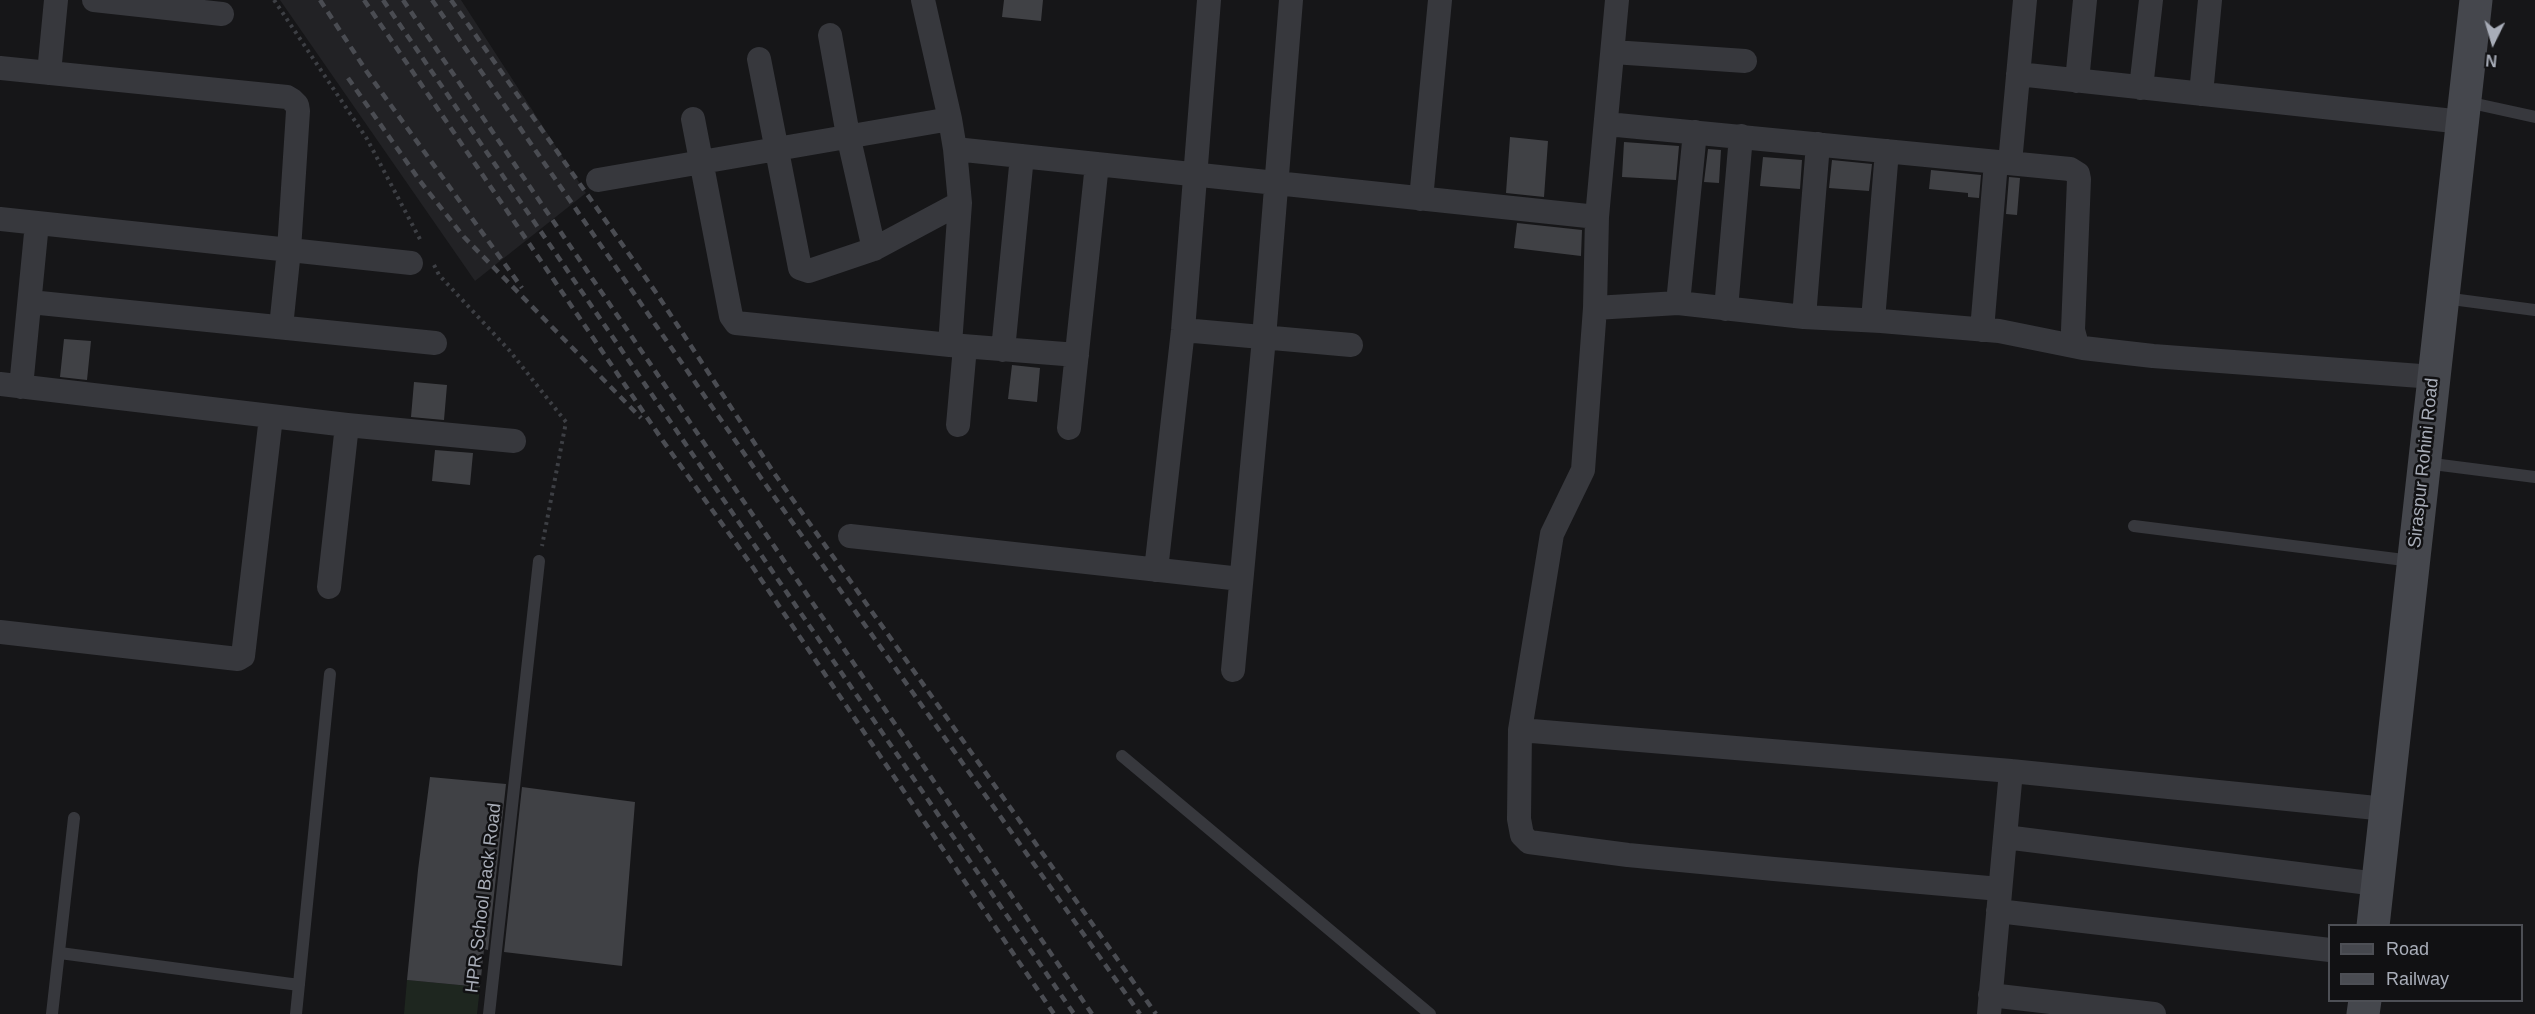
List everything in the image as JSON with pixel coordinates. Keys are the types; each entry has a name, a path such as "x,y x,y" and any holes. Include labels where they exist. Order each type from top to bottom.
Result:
{"street":[{"path":"49,73 56,0"},
{"path":"94,0 222,14"},
{"path":"922,0 950,118 960,203 958,425"},
{"path":"1156,570 1183,330 1209,0"},
{"path":"1233,670 1264,338 1291,0"},
{"path":"1421,199 1440,0"},
{"path":"1617,0 1597,217 1595,308 1583,470 1552,534 1520,730 1519,819 1522,835 1529,842 1999,900 2328,950"},
{"path":"1982,330 2003,162 2018,74 2025,0"},
{"path":"2077,81 2085,0"},
{"path":"2141,88 2151,0"},
{"path":"2201,94 2210,0"},
{"name":"Siraspur Rohini Road","path":"2373,924 2476,0"},
{"path":"830,35 848,135 874,249"},
{"path":"1613,52 1745,61"},
{"path":"759,59 800,268 809,271 874,249 960,203"},
{"path":"0,68 287,97 292,100 297,105 298,111 290,250 281,327"},
{"path":"2018,74 2201,94 2465,112"},
{"path":"598,180 950,118"},
{"path":"693,119 730,316 736,323 957,346 1077,355"},
{"path":"1607,124 2070,169 2078,174 2073,339 2083,348"},
{"path":"1678,303 1695,132"},
{"path":"1726,309 1741,136"},
{"path":"1804,317 1818,144"},
{"path":"955,149 1597,217"},
{"path":"1873,320 1887,151"},
{"path":"1003,350 1022,156"},
{"path":"1069,428 1096,164"},
{"path":"0,219 290,250 422,257"},
{"path":"37,223 30,303 11,386 271,417 514,441"},
{"path":"30,303 435,343"},
{"path":"1595,308 1678,303 1804,317 1873,320 1982,330 2083,348 2153,356 2434,377"},
{"path":"1183,330 1351,345"},
{"path":"0,633 238,659 243,656 246,651 271,417"},
{"path":"329,587 347,425"},
{"path":"850,536 1241,579"},
{"path":"1520,730 2012,771 2386,809"},
{"path":"2012,771 1989,1005 2154,1014"},
{"path":"2005,837 2378,884"}],"lane":[{"path":"2465,112 2535,117"},
{"path":"2443,298 2535,310"},
{"path":"2424,463 2535,477"},
{"path":"2134,526 2413,561"},
{"name":"HPR School Back Road","path":"489,1014 539,561"},
{"path":"296,1014 330,674"},
{"path":"1122,756 1430,1014"},
{"path":"52,1014 75,818"},
{"path":"60,953 299,985"}],"path":[{"path":"274,0 367,139 422,257 509,351 566,422 539,561"}],"shaded area":[{"path":"280,0 461,0 586,193 475,281"},
{"path":"407,980 480,987 477,1014 404,1014"}],"building":[{"path":"1004,0 1043,0 1041,21 1002,17"},
{"path":"1510,137 1548,141 1544,197 1506,193"},
{"path":"1624,142 1679,146 1676,180 1622,177"},
{"path":"1708,149 1721,150 1719,183 1704,182"},
{"path":"1763,157 1802,160 1800,189 1760,186"},
{"path":"1832,160 1872,164 1869,191 1829,188"},
{"path":"1931,170 1981,175 1979,198 1968,197 1968,193 1929,189"},
{"path":"2009,177 2020,178 2017,215 2006,214"},
{"path":"1517,223 1582,230 1581,256 1514,248"},
{"path":"64,339 91,341 87,380 60,377"},
{"path":"1012,365 1040,368 1037,402 1008,399"},
{"path":"414,382 447,385 444,420 411,417"},
{"path":"435,450 473,453 470,485 432,481"},
{"path":"430,777 506,784 488,950 484,949 480,987 407,980"},
{"path":"522,787 635,802 622,966 504,952"}],"railway":[{"path":"320,0 367,72 522,288"},
{"path":"364,0 663,441 750,563 1054,1014"},
{"path":"383,0 1074,1014"},
{"path":"403,0 1092,1014"},
{"path":"432,0 761,478 1140,1014"},
{"path":"451,0 657,294 774,473 1156,1014"},
{"path":"348,78 420,181 464,237 641,418"}]}
